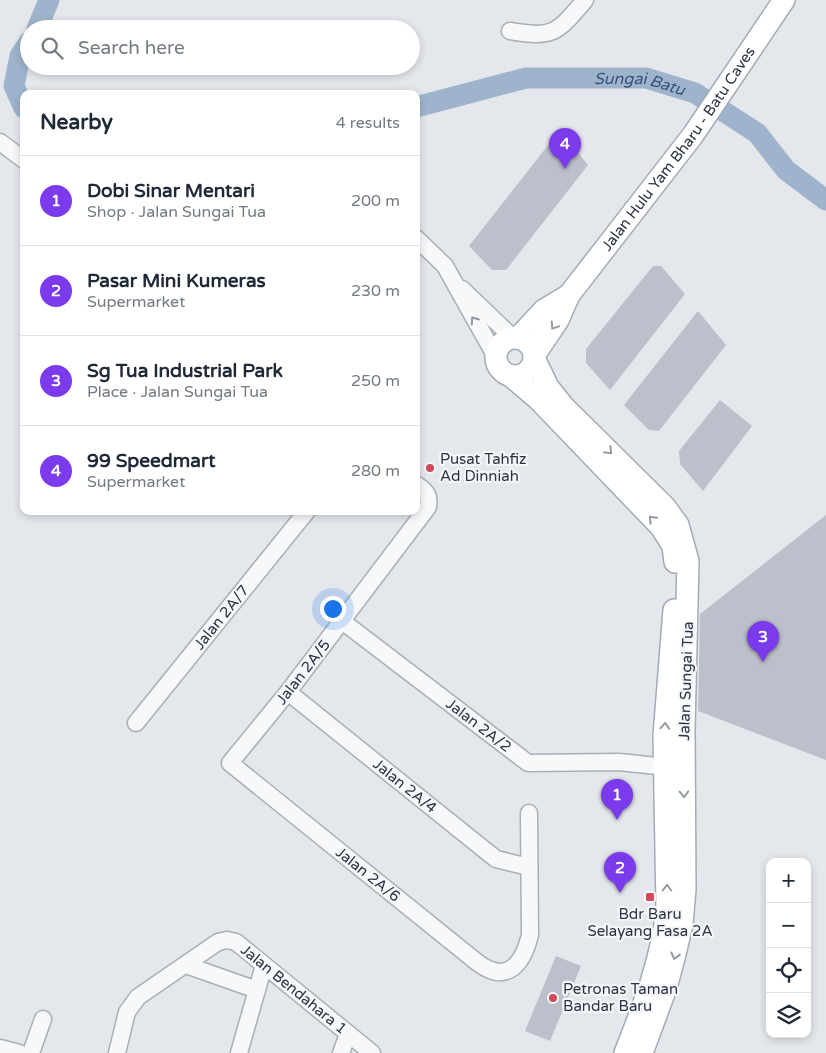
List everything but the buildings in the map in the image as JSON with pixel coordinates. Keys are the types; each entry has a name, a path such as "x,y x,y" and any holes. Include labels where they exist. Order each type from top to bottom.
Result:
{"main road":[{"name":"Jalan Hulu Yam Bharu - Batu Caves","path":"535,357 558,320 569,295 693,135 784,0"},
{"name":"Jalan Hulu Yam Bharu - Batu Caves","path":"515,338 544,310 569,295"},
{"path":"515,338 529,343 535,357 528,371 511,376 500,369 496,357 502,342 515,338"},
{"name":"Jalan Sungai Tua","path":"535,357 548,387 564,406 665,507 678,525 686,547 688,560 674,760 668,908 658,965 625,1053"},
{"name":"Jalan Sungai Tua","path":"511,376 538,399 654,520 673,546 675,597 674,760 685,889 682,924 666,988 642,1053"}],"street":[{"path":"510,31 546,35 561,28 585,0"},
{"path":"0,142 20,157"},
{"path":"420,242 445,266 470,315 487,337 496,357"},
{"path":"455,283 515,338"},
{"name":"Jalan 2A/5","path":"230,763 288,692 428,507 429,497 425,490 420,487"},
{"name":"Jalan 2A/7","path":"136,723 305,515"},
{"name":"Jalan 2A/2","path":"342,621 528,763 638,763 674,760"},
{"name":"Jalan 2A/4","path":"288,692 496,859 529,867"},
{"name":"Jalan 2A/6","path":"230,763 484,968 497,972 510,971 524,954 530,934 529,867"},
{"path":"529,813 529,867"},
{"name":"Jalan Bendahara 1","path":"117,1053 127,1012 138,997 218,942 227,940 236,942 372,1053"},
{"path":"186,965 257,990"},
{"path":"239,1053 264,965"},
{"path":"31,1053 43,1019"},
{"path":"341,1053 348,1034"},
{"path":"0,1048 19,1053"}],"waterway":[{"name":"Sungai Batu","path":"41,20 49,0"},
{"name":"Sungai Batu","path":"20,56 14,86 20,99"},
{"name":"Sungai Batu","path":"420,106 526,78 646,78 695,93 757,133 786,170 826,200"}],"place":[{"name":"99 Speedmart","path":"565,169"},
{"name":"Pusat Tahfiz Ad Dinniah","path":"430,468"},
{"name":"Sg Tua Industrial Park","path":"763,662"},
{"name":"Dobi Sinar Mentari","path":"617,820"},
{"name":"Pasar Mini Kumeras","path":"620,893"},
{"name":"Bdr Baru Selayang Fasa 2A","path":"650,897"},
{"name":"Petronas Taman Bandar Baru","path":"553,998"}]}
